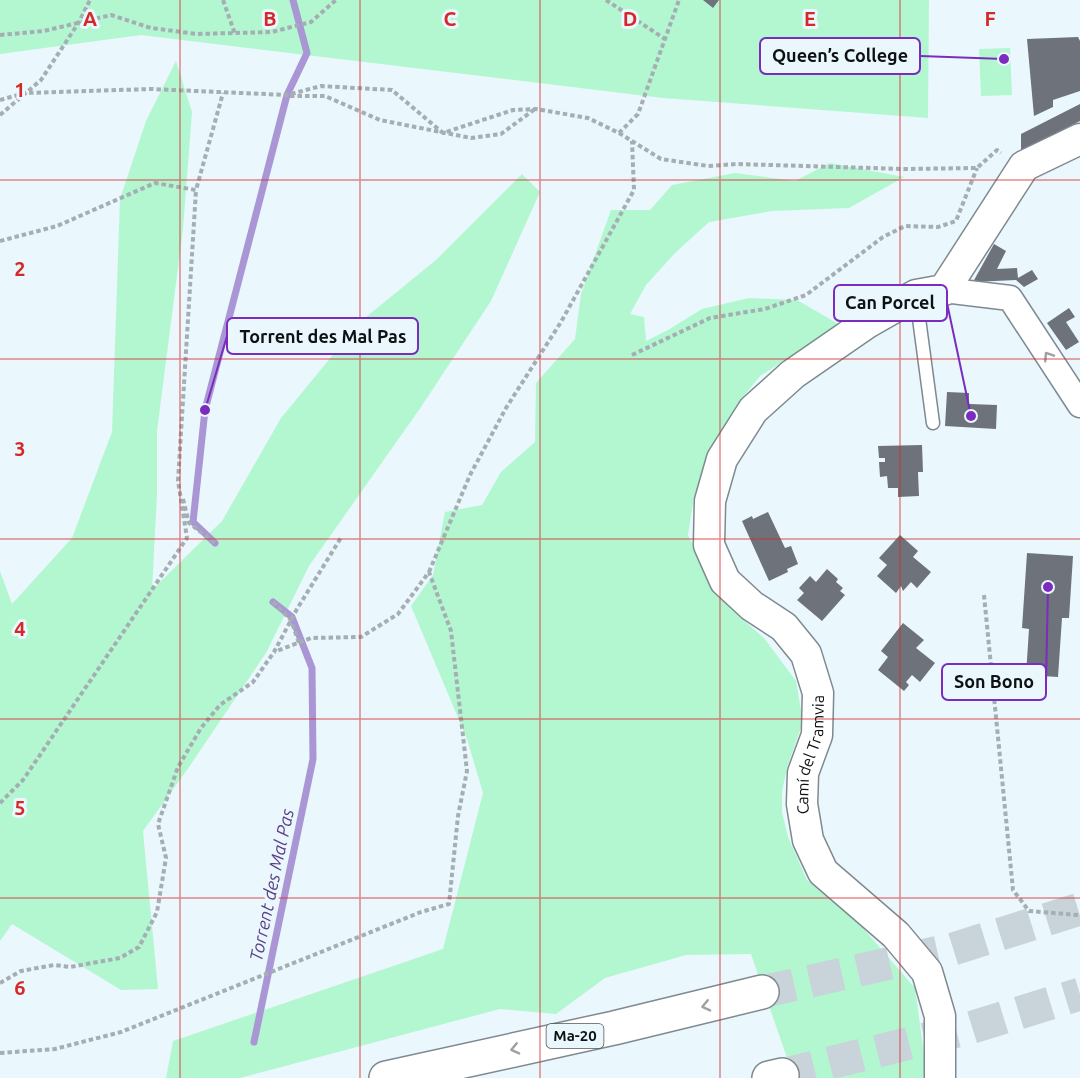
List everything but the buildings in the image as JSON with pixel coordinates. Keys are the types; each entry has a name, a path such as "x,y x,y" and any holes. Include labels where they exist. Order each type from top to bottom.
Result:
{"highway":[{"name":"Ma-20","path":"386,1078 614,1028 762,992"}],"street":[{"path":"930,292 1024,166 1080,139"},
{"path":"930,292 1010,298 1080,405"},
{"name":"Camí del Tramvia","path":"930,292 867,323 793,374 753,410 722,459 710,501 710,545 725,581 752,606 784,627 806,654 818,693 817,735 803,773 802,804 808,840 824,872 896,935 927,972 940,1016 939,1078"}],"lane":[{"path":"930,292 933,423"}],"path":[{"path":"0,115 40,80 80,22 90,0"},
{"path":"223,0 235,34"},
{"path":"0,35 44,31 111,15 151,28 197,34 272,32 311,22 336,0"},
{"path":"606,0 665,39"},
{"path":"619,133 638,114 679,0"},
{"path":"287,95 321,86 392,90 443,133"},
{"path":"0,100 25,93 151,89 325,96 380,120 471,138 501,134 536,109"},
{"path":"0,803 23,780 187,538 178,481 196,189 223,93"},
{"path":"443,133 513,110 536,109 588,118 619,133 661,159 708,166 737,164 904,169 977,168"},
{"path":"274,652 311,638 361,637 398,614 429,572 470,474 507,408 561,322 634,190 633,141"},
{"path":"632,355 710,318 765,309 806,295 882,237 905,226 938,227 956,221 977,168 997,150 1024,166"},
{"path":"0,241 57,226 154,183 196,189"},
{"path":"178,481 189,523 215,543"},
{"path":"0,983 21,970 54,965 70,967 120,958 139,947 157,912 166,858 158,824 178,767 201,729 220,705 253,682 274,652 342,536"},
{"path":"0,1053 55,1049 122,1032 399,921 449,904 458,816 467,771 451,631 429,572"},
{"path":"984,596 1013,890 1029,911 1078,915"},
{"path":"273,602 291,620 299,643"}],"green space":[{"path":"0,0 929,0 928,118 663,98 141,35 0,54"},
{"path":"1010,48 1012,95 981,96 979,49"},
{"path":"176,61 192,112 183,229 157,431 157,494 152,590 222,521 281,418 360,322 436,260 522,174 540,192 491,301 421,407 309,566 266,653 143,831 158,989 121,990 12,924 0,941 0,571 12,604 72,538 112,432 120,199 146,121"},
{"path":"830,163 904,177 849,208 772,211 709,222 675,253 646,285 630,314 644,317 646,341 702,309 749,298 797,300 840,325 760,376 738,403 714,444 694,496 688,535 710,579 733,611 764,638 796,681 803,722 787,767 782,792 782,812 788,837 807,880 862,927 915,988 926,1068 923,1078 794,1078 751,954 686,955 605,978 556,1014 500,1009 240,1078 166,1078 173,1041 443,949 483,793 467,739 411,606 433,575 445,512 482,505 501,472 535,442 536,383 575,339 581,294 611,210 650,210 672,185 735,173 795,181"}],"waterway":[{"name":"Torrent des Mal Pas","path":"215,543 193,522 205,410 287,95 307,53 293,0"},
{"name":"Torrent des Mal Pas","path":"254,1042 313,759 312,668 292,617 273,602"}],"tunnel":[{"path":"762,992 953,949 1080,909"},
{"path":"782,1075 970,1028 1080,994"}],"place":[{"name":"Queen’s College","path":"1004,59"},
{"name":"Torrent des Mal Pas","path":"205,410"},
{"name":"Can Porcel","path":"971,416"},
{"name":"Son Bono","path":"1048,587"}]}
